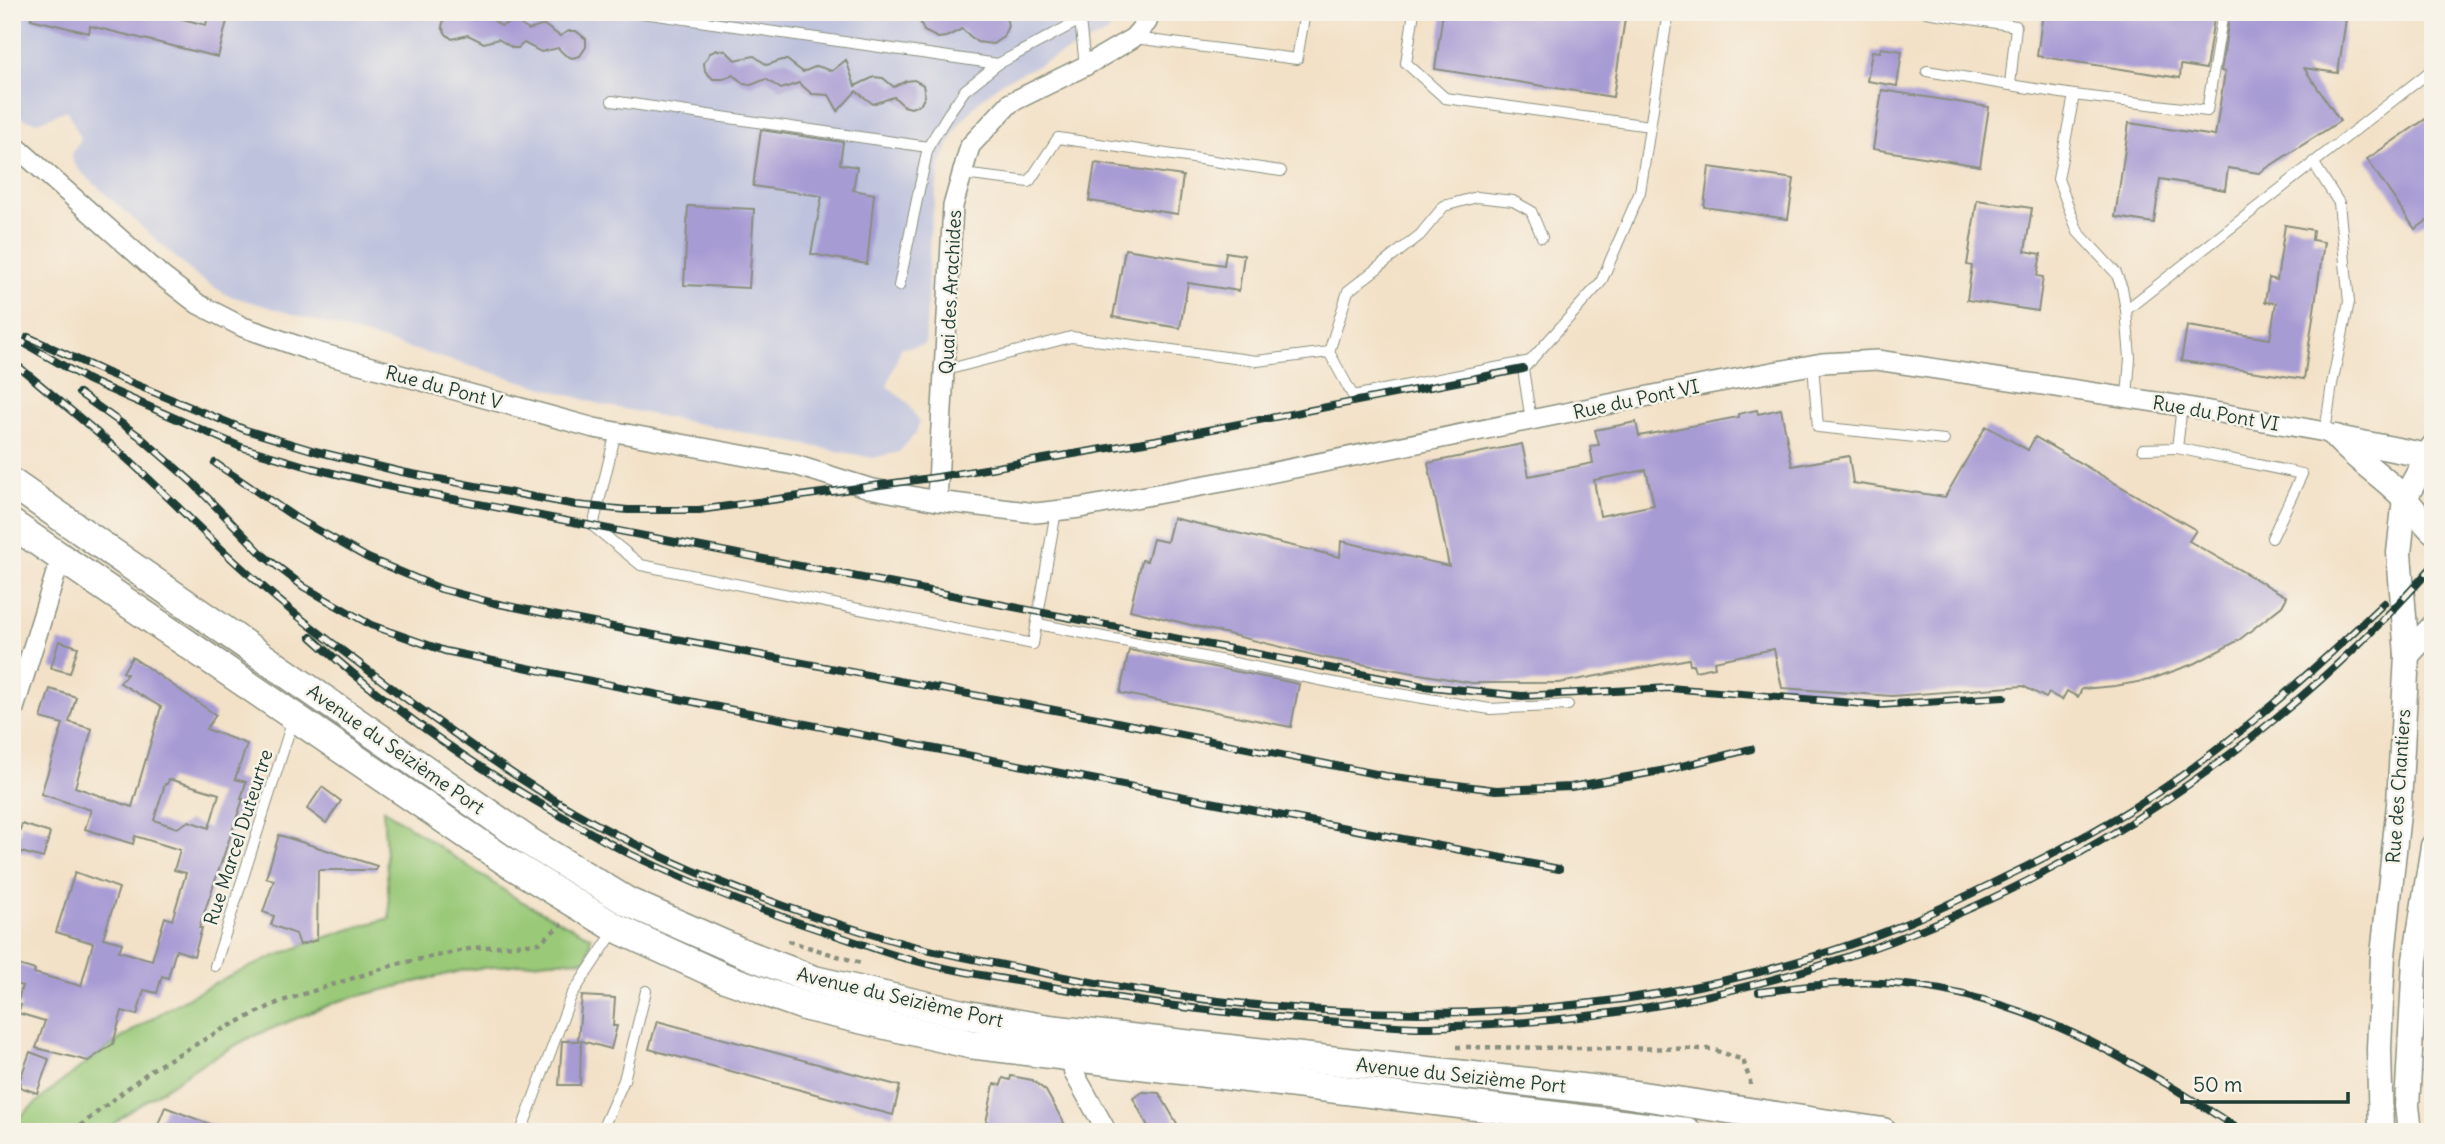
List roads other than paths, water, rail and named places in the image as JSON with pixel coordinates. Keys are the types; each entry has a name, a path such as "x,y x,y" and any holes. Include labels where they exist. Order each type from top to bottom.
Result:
{"main road":[{"name":"Avenue du Seizième Port","path":"12,483 531,843 628,902 741,952 814,980 967,1015 1049,1029 1609,1091 1882,1132"},
{"name":"Avenue du Seizième Port","path":"12,524 504,860 616,928 725,978 807,1007 969,1044 1679,1131"}],"street":[{"name":"Quai des Arachides","path":"937,501 953,206 970,146 1010,103 1085,66 1133,38 1147,22 1150,12"},
{"name":"Rue du Pont V","path":"12,143 198,304 243,327 309,350 594,428 795,465 869,488 937,501"},
{"name":"Rue du Pont VI","path":"937,501 1037,513 1056,511 1255,477 1813,365 1877,360 2182,406 2330,435"},
{"path":"2330,435 2384,448 2432,453"},
{"path":"2330,435 2374,469 2405,498 2433,531"},
{"name":"Rue des Chantiers","path":"2381,1132 2379,1049 2383,955 2399,804 2407,655 2399,553 2405,498 2432,453"},
{"path":"12,715 56,573 63,559"},
{"path":"2407,655 2433,627"},
{"name":"Rue des Chantiers","path":"2410,1132 2407,1106 2416,960 2433,846"},
{"path":"1071,1057 1073,1073 1107,1132"},
{"path":"1679,1131 1688,1103"}],"lane":[{"path":"636,12 998,64"},
{"path":"899,286 928,147 965,90 998,64 1095,12"},
{"path":"1133,38 1297,59 1305,12"},
{"path":"1414,12 1406,63 1446,98 1650,126"},
{"path":"1531,421 1523,369 1601,282 1640,192 1668,12"},
{"path":"1926,12 2016,26 2010,85"},
{"path":"1927,71 2074,95 2207,111 2223,12"},
{"path":"1080,20 1085,66"},
{"path":"2126,310 2433,69"},
{"path":"2074,95 2058,180 2078,232 2116,273 2122,288 2130,358 2127,397"},
{"path":"612,101 928,147"},
{"path":"962,174 1029,182 1058,138 1281,171"},
{"path":"2313,162 2339,203 2350,302 2332,384 2330,435"},
{"path":"1531,361 1353,396 1329,352 1348,292 1420,235 1444,206 1477,197 1513,201 1531,211 1542,237"},
{"path":"946,370 1071,337 1257,361 1329,352"},
{"path":"1813,365 1818,427 1944,440"},
{"path":"2177,447 2182,406"},
{"path":"616,432 593,526 641,565 1033,644 1056,511"},
{"path":"2143,449 2177,447 2302,474 2272,538"},
{"path":"1038,624 1350,686 1490,709 1568,705"},
{"name":"Rue Marcel Duteurtre","path":"215,966 295,719"},
{"path":"521,1132 571,996 616,928"},
{"path":"601,1132 624,1080 646,991"}],"railway":[{"path":"12,336 88,380 241,447 312,468 391,487 1423,686 1522,696 1669,688 1878,705 2004,697"},
{"path":"28,337 246,430 315,451 402,472 576,505 628,510 699,510 938,477 1156,440 1523,369"},
{"path":"12,361 125,457 236,563 319,633 482,753 553,799 616,835 696,872 777,904 902,943 1141,991 1250,1004 1359,1012 1468,1012 1577,1005 1685,989 1791,963 1895,928 2050,855 2159,791 2259,715 2384,603"},
{"path":"79,393 139,436 193,483 264,556 304,587 371,625 445,651 723,708 1559,869"},
{"path":"215,463 296,518 368,558 441,589 494,603 638,632 1097,718 1386,776 1496,790 1571,787 1666,770 1751,749"},
{"path":"311,637 371,688 435,736 570,821 624,851 683,878 814,928 929,964 1114,997 1275,1017 1439,1027 1627,1011 1758,983 1886,943 2009,890 2126,826 2236,750 2339,663 2433,566"},
{"path":"1759,992 1805,986 1882,983 1932,988 1980,999 2027,1014 2072,1033 2158,1079 2243,1132"}]}
